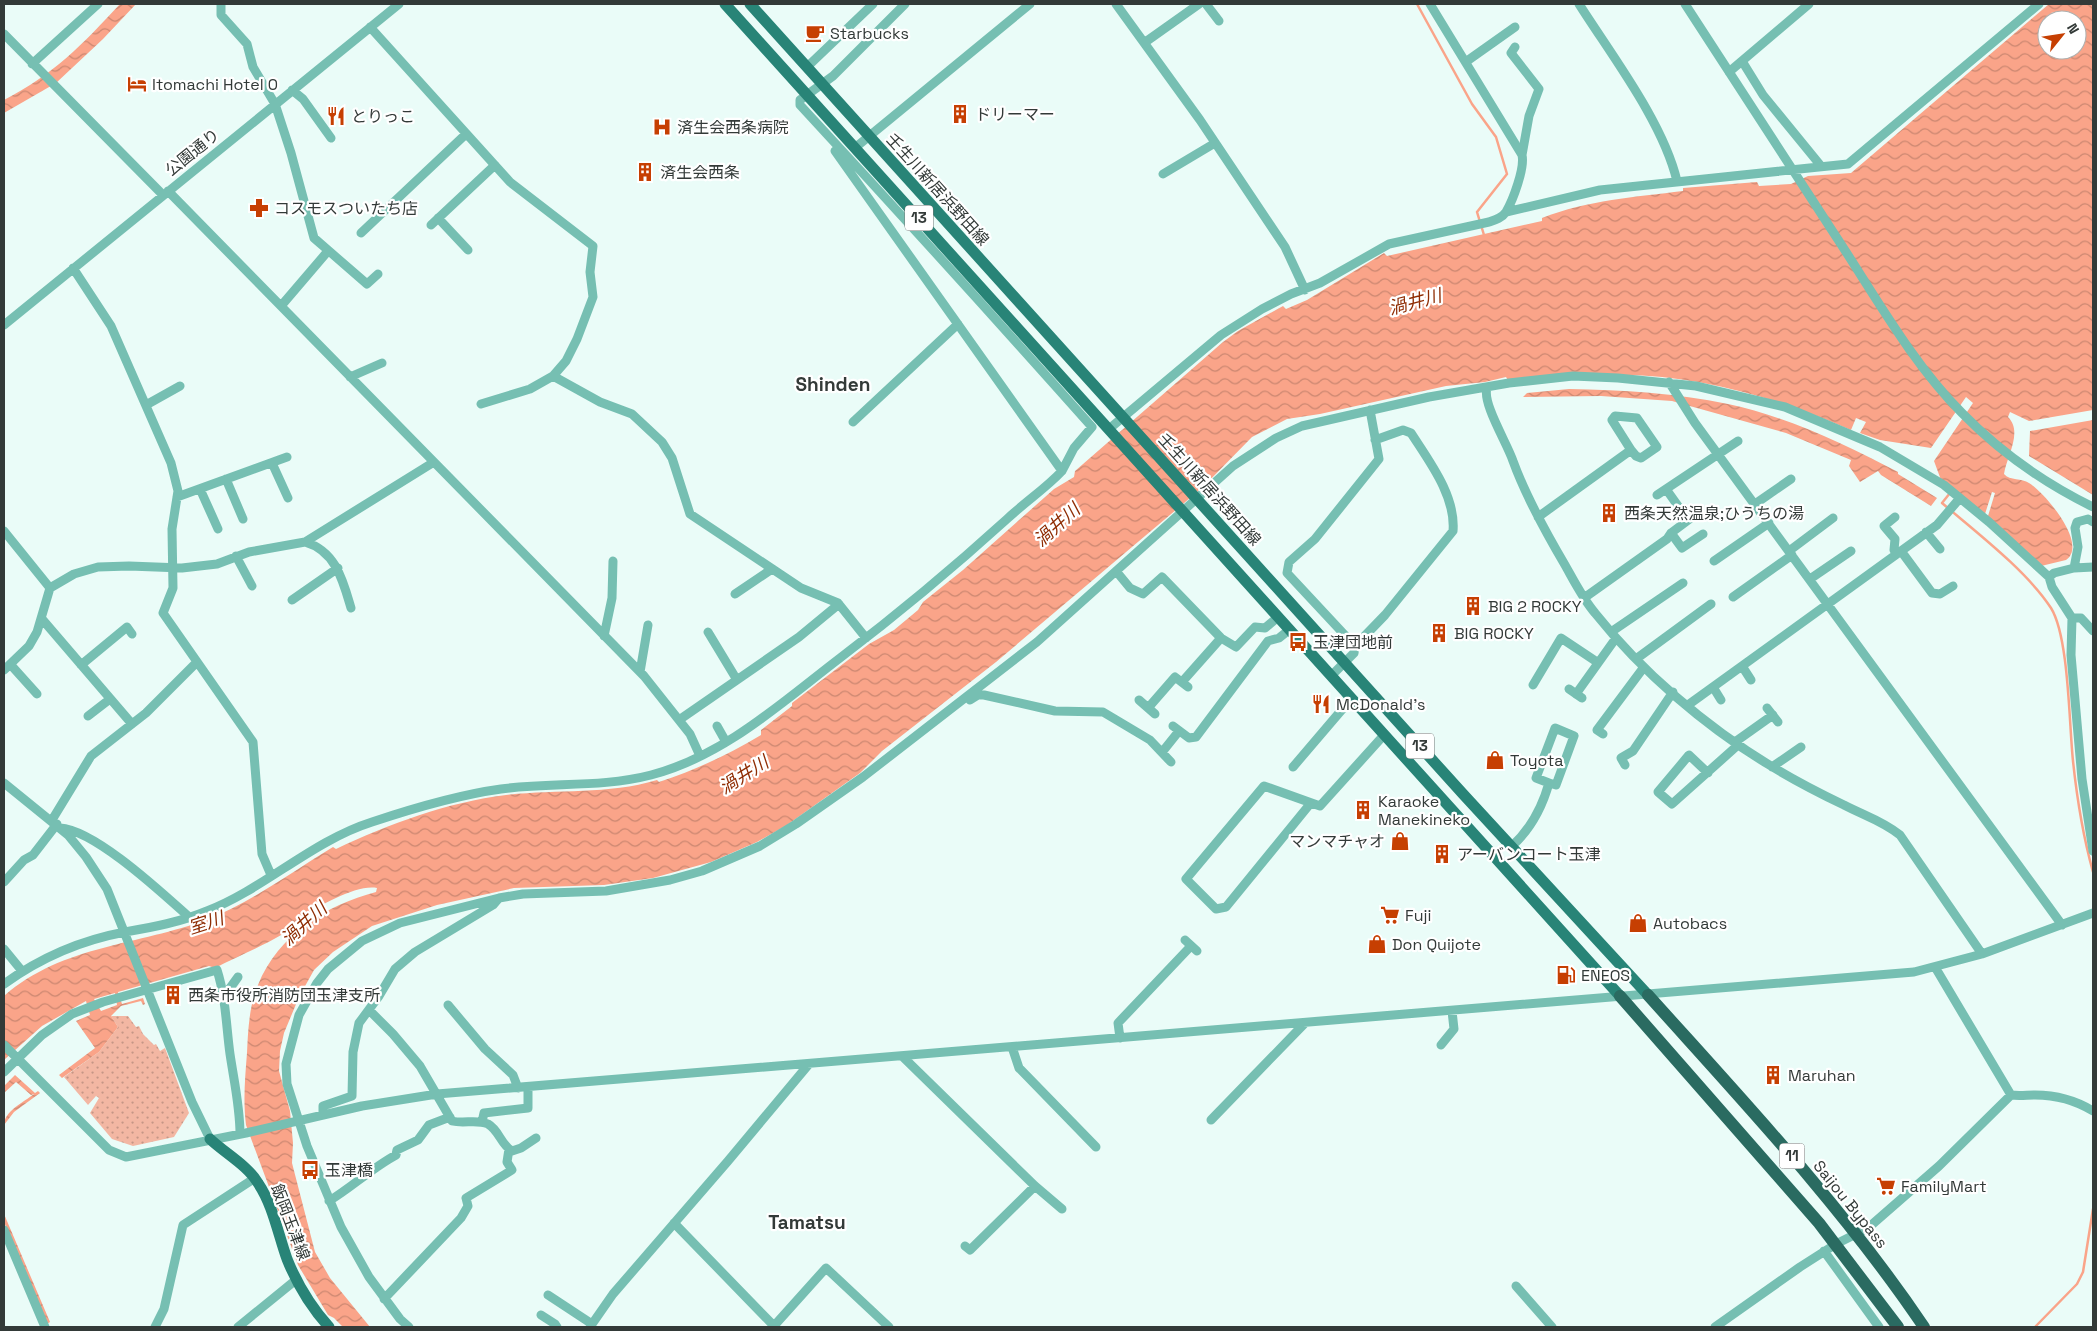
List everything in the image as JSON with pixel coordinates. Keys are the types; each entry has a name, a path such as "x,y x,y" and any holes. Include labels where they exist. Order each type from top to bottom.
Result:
{"highway":[{"name":"Saijou Bypass","path":"1648,995 1773,1134 1856,1234 1924,1327"},
{"name":"11","path":"1620,996 1836,1244 1898,1327"}],"main road":[{"name":"壬生川新居浜野田線","path":"725,4 1620,996"},
{"name":"壬生川新居浜野田線","path":"750,4 1511,847 1648,995"},
{"name":"飯岡玉津線","path":"210,1139 232,1159 247,1169 255,1178 268,1204 296,1279 308,1300 329,1327"}],"street":[{"path":"32,64 98,4"},
{"path":"221,4 221,15 247,44 253,66 275,104 291,153 311,231 318,242 366,284 378,274"},
{"name":"公園通り","path":"4,325 399,4"},
{"path":"807,67 873,4"},
{"path":"4,984 22,971 73,946 126,935 209,910 346,832 419,807 500,789 553,784 581,785 629,779 651,775 700,756 726,742 768,714 866,638 958,565 1062,471 1074,448 1092,427 965,284 800,105 800,100 833,76 905,4"},
{"path":"856,147 1030,4"},
{"path":"1116,4 1215,143 1285,247 1305,290"},
{"path":"1144,43 1199,4"},
{"path":"1206,4 1220,21"},
{"path":"1430,4 1467,61 1522,155"},
{"path":"1579,4 1650,117 1668,154 1677,182"},
{"path":"1685,4 1742,94 1914,354 1938,387 1961,413 2003,451 2040,478 2093,507"},
{"path":"1729,72 1809,4"},
{"path":"1110,430 1221,335 1262,309 1291,294 1320,284 1389,244 1489,222 1496,220 1506,212 1580,194 1848,164 2039,4"},
{"path":"370,27 510,182 593,246 590,272 593,297 572,350 552,376 530,390 481,404"},
{"path":"1467,61 1515,27"},
{"path":"4,34 42,75 281,306 640,672 690,734 700,756"},
{"path":"1506,212 1523,167 1522,155 1529,116 1539,89 1511,53 1515,47"},
{"path":"1742,61 1763,95 1821,166"},
{"path":"292,90 303,99 331,138"},
{"path":"825,133 828,140 1062,471"},
{"path":"361,233 466,134"},
{"path":"1163,174 1215,143"},
{"path":"468,250 435,221 494,165"},
{"path":"281,306 328,251"},
{"path":"73,268 112,326 172,463 178,491 172,529 172,588 163,613 253,742 262,854 271,875"},
{"path":"853,422 958,324"},
{"path":"350,377 382,363"},
{"path":"552,376 600,402 632,414 662,442 672,458 690,514 801,588 839,604 866,638"},
{"path":"409,1327 384,1299 355,1254 329,1202 297,1121 287,1084 286,1064 299,1015 317,983 328,969 362,941 387,927 499,898 523,894 606,891 670,880 734,859 760,846 815,811 958,704 1036,642 1232,466 1276,438 1302,426 1370,410 1487,388 1573,376 1669,382 1746,396 1819,419 1880,447 1944,485 1989,522 2049,577 2052,587 2072,618 2071,655 2082,779 2093,851"},
{"path":"1669,382 1684,407 2062,925"},
{"path":"146,405 180,386"},
{"path":"1487,388 1485,394 1488,403 1538,517 1584,598 1614,635 1644,667 1736,744 1772,767 1882,823 1900,835 1982,954"},
{"path":"1331,676 1354,653 1354,646 1287,573 1288,562 1315,539 1379,460 1370,410"},
{"path":"1615,416 1636,418 1657,447 1641,458 1636,456 1631,450 1614,426 1612,420 1615,416"},
{"path":"1354,646 1385,615 1453,532 1453,515 1447,494 1411,433 1403,430 1375,440"},
{"path":"1657,495 1738,441"},
{"path":"1538,517 1631,450"},
{"path":"177,496 287,457"},
{"path":"37,694 7,667 29,646 42,619 50,588 74,574 98,568 129,566 171,568 217,564 236,556 305,542 434,462"},
{"path":"272,463 288,498"},
{"path":"226,479 243,519"},
{"path":"1755,504 1791,479"},
{"path":"200,488 218,529"},
{"path":"1584,598 1667,539 1670,533 1691,518 1666,489"},
{"path":"1688,705 1926,532 1946,516 1960,498"},
{"path":"1895,517 1884,526 1895,538 1894,550 1899,552 1932,593 1940,594 1953,586"},
{"path":"1733,597 1834,518"},
{"path":"2074,568 2078,548 2075,528 2077,522 2088,520 2093,522"},
{"path":"1714,561 1769,523"},
{"path":"4,531 50,588"},
{"path":"1926,532 1940,549"},
{"path":"1670,533 1682,548 1703,534"},
{"path":"305,542 329,558 338,568 351,608"},
{"path":"1810,579 1851,551"},
{"path":"236,556 252,586"},
{"path":"604,636 612,598 613,560"},
{"path":"2049,577 2059,571 2093,567"},
{"path":"292,600 338,568"},
{"path":"735,594 772,570"},
{"path":"1116,571 1130,588 1143,594 1162,577 1221,638 1236,647 1255,627 1265,628 1278,617"},
{"path":"1576,694 1614,635 1683,583"},
{"path":"679,720 798,637 839,604"},
{"path":"1636,659 1711,604"},
{"path":"2072,618 2081,618 2093,631"},
{"path":"42,619 132,724"},
{"path":"640,672 648,625"},
{"path":"81,665 127,627 132,634"},
{"path":"1163,751 1176,728 1189,738 1196,737 1268,641 1280,638 1289,630"},
{"path":"708,632 737,680"},
{"path":"1139,700 1151,711 1175,677 1185,684 1221,638"},
{"path":"1533,685 1561,638 1597,662"},
{"path":"4,882 24,860 33,855 56,824 91,756 132,724 198,662"},
{"path":"1742,666 1750,680"},
{"path":"1603,734 1597,730 1644,667"},
{"path":"1713,687 1722,700"},
{"path":"1625,765 1621,758 1633,751 1673,692"},
{"path":"958,704 962,705 978,695 984,695 1056,711 1098,711 1150,740 1163,751 1171,762"},
{"path":"88,716 110,699"},
{"path":"1293,767 1351,699"},
{"path":"1708,773 1689,755 1658,792 1672,804 1708,773 1736,744 1773,715"},
{"path":"716,726 726,742"},
{"path":"1555,728 1574,736 1556,785 1549,783 1536,778 1555,728"},
{"path":"1310,804 1226,907 1216,909 1186,879 1264,786 1320,806 1384,735"},
{"path":"1772,767 1801,747"},
{"path":"4,783 56,824 77,846 98,874 111,898 192,1102 210,1139"},
{"path":"1511,847 1525,835 1544,801 1549,783"},
{"path":"56,824 69,828 113,854 149,880 189,917"},
{"path":"323,1115 323,1106 352,1096 355,1037 359,1023 394,969 406,959 493,905 499,898"},
{"path":"4,1045 109,1150 116,1155 126,1157 243,1134 400,1098 437,1094 1914,972 1982,954 2093,913"},
{"path":"1120,1038 1118,1023 1191,946"},
{"path":"4,948 22,971"},
{"path":"1935,967 2011,1095"},
{"path":"4,1072 15,1055 59,1022 92,1006 217,970 225,995 230,1052 243,1134"},
{"path":"225,995 238,977"},
{"path":"448,1005 485,1049 513,1075 518,1088"},
{"path":"369,1010 415,1061 450,1117 456,1122 482,1122 493,1128 509,1149 507,1162 512,1170 466,1198 468,1206 461,1218 384,1299"},
{"path":"1441,1045 1454,1029 1452,1011"},
{"path":"1211,1120 1305,1023"},
{"path":"1012,1047 1019,1068 1096,1147"},
{"path":"902,1056 1034,1186 1062,1209"},
{"path":"548,1295 591,1326 613,1294 809,1064"},
{"path":"482,1122 484,1113 528,1108 528,1087"},
{"path":"1715,1327 1824,1251 1868,1228 1939,1166 2011,1095 2046,1095 2074,1100 2093,1110"},
{"path":"329,1202 396,1155 398,1150 418,1140 430,1125 450,1117"},
{"path":"509,1149 521,1148 536,1138"},
{"path":"155,1327 164,1309 183,1225 255,1178"},
{"path":"965,1246 970,1250 1034,1186"},
{"path":"674,1223 774,1327 826,1268 889,1327"},
{"path":"4,1230 45,1327"},
{"path":"1824,1251 1879,1327"},
{"path":"238,1327 296,1279"},
{"path":"1516,1286 1552,1327"},
{"path":"541,1315 556,1324 557,1327"}],"shaded area":[{"path":"111,1016 128,1016 136,1027 139,1026 143,1034 154,1045 156,1044 160,1051 165,1048 189,1113 174,1137 133,1146 112,1139 90,1113 99,1098 96,1096 88,1105 64,1077 99,1052 118,1027"}],"water":[{"path":"120,4 136,4 103,39 56,83 4,113 4,100 53,69 93,33"},
{"path":"2049,4 2093,4 2093,410 2029,421 2010,412 2008,417 2012,423 2014,437 2004,474 2009,478 2023,480 2036,488 2062,519 2072,542 2072,552 2066,560 2041,566 1988,516 1995,493 1992,492 1985,514 1941,480 1934,461 1973,403 1966,397 1931,448 1880,440 1860,433 1866,422 1856,418 1851,430 1796,408 1739,391 1681,379 1652,376 1622,375 1508,380 1506,377 1485,382 1446,386 1320,414 1287,419 1252,437 1203,487 996,662 882,751 860,773 787,825 757,842 711,862 653,878 604,885 514,888 437,905 372,926 333,952 314,970 299,997 284,1033 280,1051 279,1071 290,1111 293,1143 292,1163 315,1252 330,1278 370,1327 343,1327 328,1315 298,1265 246,1125 244,1098 251,1010 255,993 267,967 291,937 306,925 339,905 376,892 377,888 360,889 339,896 311,912 283,934 215,968 209,966 118,992 122,1004 143,998 145,1004 143,1005 141,1001 121,1006 111,1016 118,1027 99,1052 62,1078 59,1075 95,1048 76,1021 90,1015 86,1001 42,1026 4,1060 4,996 27,979 51,966 102,948 182,928 208,919 256,895 333,847 336,849 419,815 484,798 525,793 601,790 638,785 657,780 659,782 711,762 761,735 761,730 792,706 792,703 869,644 894,630 918,610 923,602 963,570 1054,489 1074,477 1075,471 1223,342 1238,331 1283,306 1286,309 1307,300 1384,253 1387,256 1542,221 1542,218 1559,212 1594,203 1683,191 1683,188 1757,182 1759,186 1791,184 1808,176 1851,173 2037,14 2037,60 2087,60 2087,10 2042,10","holes":["115,993 117,1005 101,1011 94,999"]},
{"path":"1569,389 1629,391 1708,400 1772,416 1815,432 1857,451 1898,472 1898,474 1937,498 1931,506 1881,475 1878,471 1860,482 1849,466 1851,460 1786,433 1672,401 1601,396 1523,397 1527,393"},
{"path":"2093,420 2093,495 2029,456 2030,431"},
{"path":"15,1075 35,1093 38,1091 40,1093 14,1112 4,1125 7,1115 34,1094 31,1095 16,1082 4,1093 4,1086"},
{"path":"4,1214 50,1322 47,1324 4,1222"}],"waterway":[{"path":"1417,4 1472,104 1496,137 1507,174 1477,212 1484,235"},
{"path":"1950,493 1942,503 2029,580 2051,608 2057,621 2065,659 2076,789 2083,831 2093,872"},
{"path":"2035,1327 2077,1284 2083,1272 2093,1209"}],"place":[{"name":"Starbucks","path":"815,33"},
{"name":"Itomachi Hotel 0","path":"137,84"},
{"name":"ドリーマー","path":"960,114"},
{"name":"とりっこ","path":"336,116"},
{"name":"済生会西条病院","path":"662,127"},
{"name":"済生会西条","path":"645,172"},
{"name":"コスモスついたち店","path":"259,208"},
{"name":"西条天然温泉;ひうちの湯","path":"1609,513"},
{"name":"BIG 2 ROCKY","path":"1473,606"},
{"name":"BIG ROCKY","path":"1439,633"},
{"name":"玉津団地前","path":"1298,642"},
{"name":"McDonald's","path":"1321,704"},
{"name":"Toyota","path":"1495,760"},
{"name":"Karaoke Manekineko","path":"1363,810"},
{"name":"マンマチャオ","path":"1400,841"},
{"name":"アーバンコート玉津","path":"1442,854"},
{"name":"Fuji","path":"1390,915"},
{"name":"Autobacs","path":"1638,923"},
{"name":"Don Quijote","path":"1377,944"},
{"name":"ENEOS","path":"1566,975"},
{"name":"西条市役所消防団玉津支所","path":"173,995"},
{"name":"Maruhan","path":"1773,1075"},
{"name":"玉津橋","path":"310,1170"},
{"name":"FamilyMart","path":"1886,1186"}],"district":[{"name":"Shinden","path":"833,384"},
{"name":"Tamatsu","path":"807,1222"}],"water label":[{"name":"渦井川","path":"1415,302"},
{"name":"渦井川","path":"1057,525"},
{"name":"渦井川","path":"744,775"},
{"name":"室川","path":"206,923"},
{"name":"渦井川","path":"304,924"}]}
